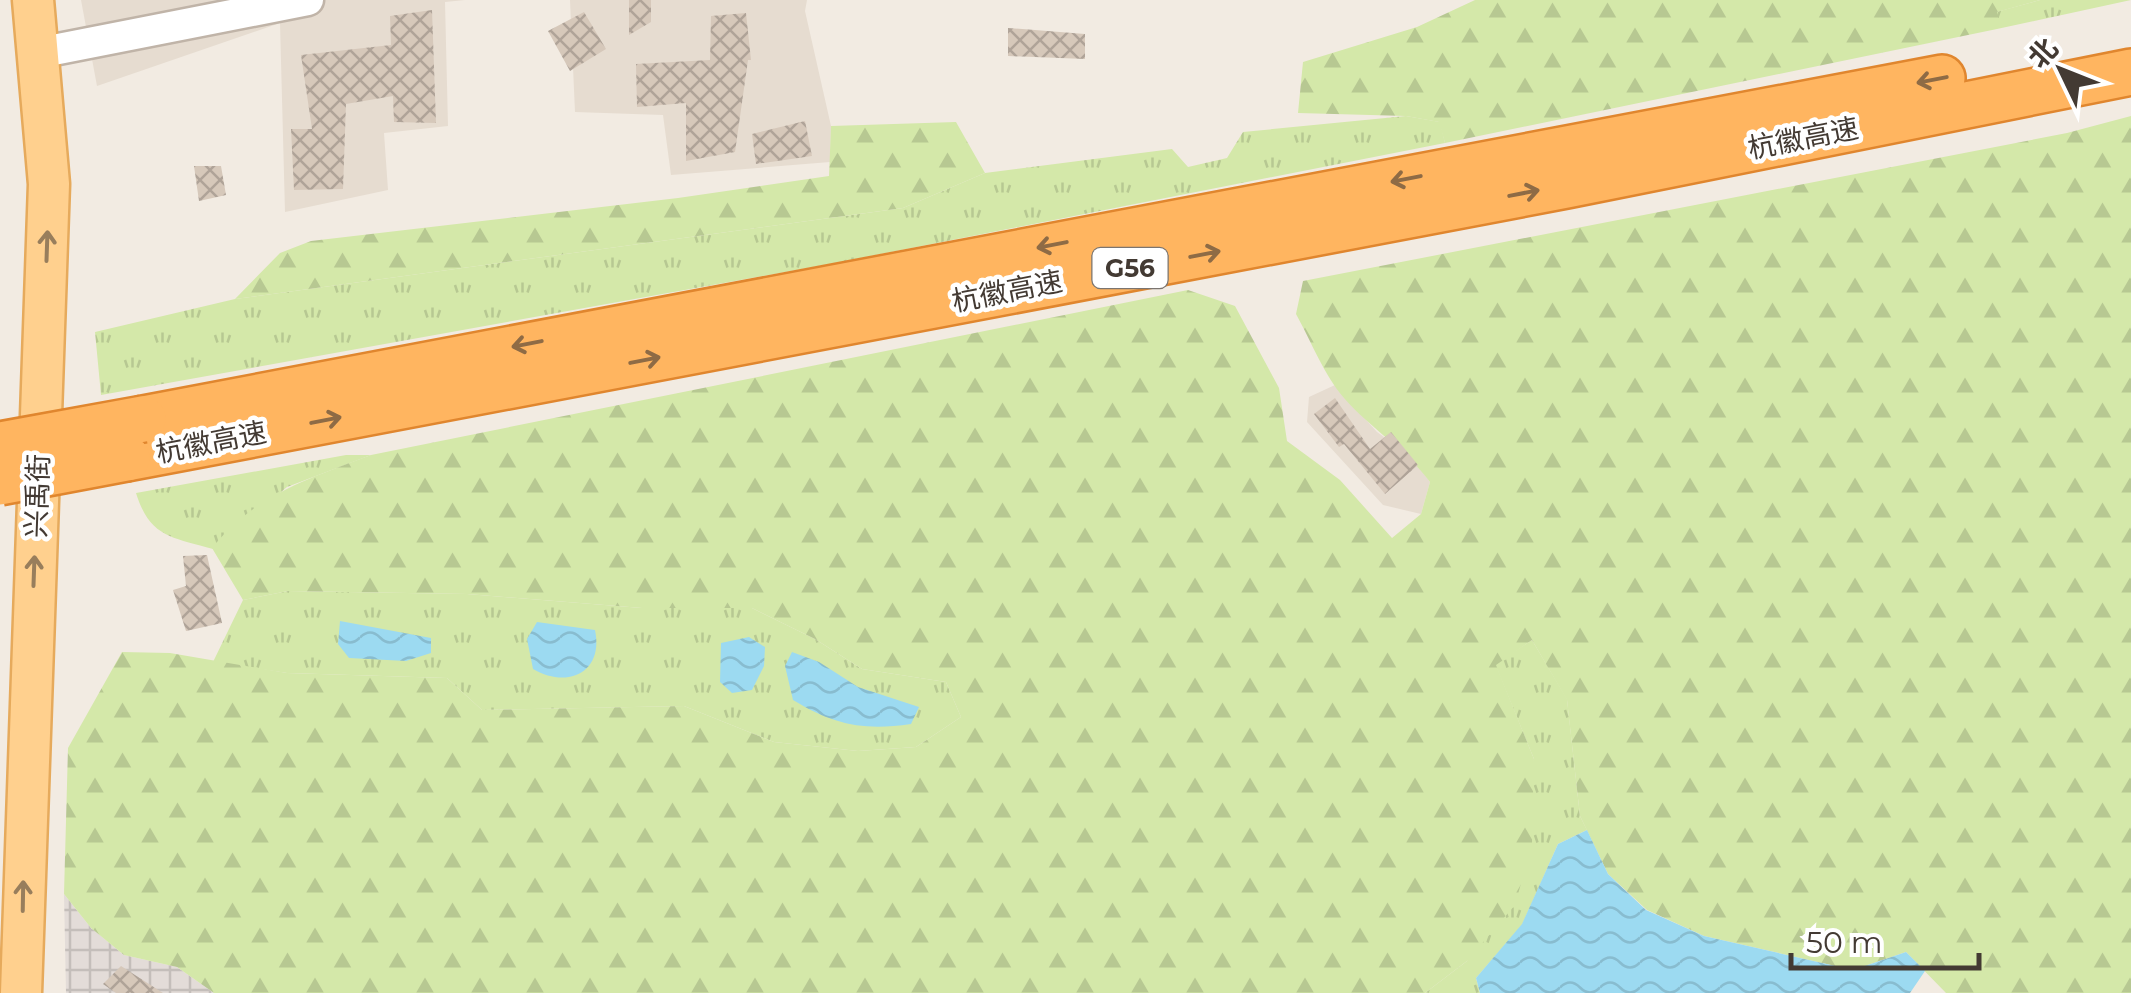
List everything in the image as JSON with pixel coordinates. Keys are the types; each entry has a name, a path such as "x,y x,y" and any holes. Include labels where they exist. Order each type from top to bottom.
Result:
{"highway":[{"name":"杭徽高速","path":"0,482 135,438 2131,43"},
{"name":"杭徽高速","path":"0,445 135,438 1566,186 2131,72"}],"main road":[{"name":"兴禹街","path":"20,993 49,184 33,0"}],"street":[{"path":"38,53 308,0"}],"shaded area":[{"path":"81,0 465,0 445,2 448,126 384,133 388,190 285,212 280,23 97,86"},
{"path":"570,0 807,0 805,11 831,126 830,162 671,175 663,115 575,112"},
{"path":"1335,385 1377,432 1412,457 1430,482 1421,514 1383,505 1307,422 1309,397"},
{"path":"64,894 91,928 124,955 177,967 214,993 66,993"}],"green space":[{"path":"1475,0 2040,0 1997,12 1997,29 1445,143 1439,122 1406,116 1298,113 1303,62 1417,27"},
{"path":"2040,0 2131,0 1997,29 1996,12"},
{"path":"1406,116 1440,122 1445,143 835,263 101,395 95,332 235,299 903,208 985,173 1172,149 1188,167 1227,158 1243,132"},
{"path":"2131,116 2131,993 1946,993 1906,952 1853,970 1704,936 1647,910 1608,874 1580,816 1567,700 1532,640 1496,665 1534,759 1532,844 1515,905 1467,961 1425,993 214,993 177,967 124,955 91,928 64,894 68,748 122,652 170,653 287,673 447,678 482,710 684,706 774,742 858,751 916,747 961,717 946,682 862,669 815,639 752,608 642,608 467,594 288,591 243,600 212,548 265,501 371,455 1188,290 1235,306 1279,388 1287,441 1340,480 1392,538 1421,514 1430,482 1354,409 1330,379 1296,314 1303,281 2067,133"},
{"path":"956,122 985,173 903,208 235,299 280,253 311,241 678,198 829,176 831,126"},
{"path":"346,455 371,455 287,487 213,549 164,533 148,519 136,493"},
{"path":"288,591 467,594 642,608 752,608 815,639 862,669 946,682 961,717 916,747 858,751 774,742 684,706 482,710 447,678 287,673 213,662 243,600"},
{"path":"1532,640 1567,699 1580,816 1587,830 1558,844 1522,925 1476,978 1480,993 1425,993 1467,961 1534,759 1495,664"}],"water":[{"path":"340,621 431,638 431,653 406,661 349,658 338,644"},
{"path":"537,622 595,630 594,657 588,667 570,677 546,675 533,669 527,639"},
{"path":"749,637 765,647 764,666 752,690 732,693 720,682 721,643"},
{"path":"792,652 819,662 858,687 919,707 911,724 850,724 793,700 785,666"},
{"path":"1587,830 1608,874 1646,910 1704,936 1853,970 1906,952 1925,971 1910,993 1480,993 1476,978 1522,924 1558,844"}],"building":[{"path":"629,0 651,0 651,22 629,35"},
{"path":"432,10 436,123 394,122 393,96 346,104 343,189 294,190 291,129 312,129 301,55 391,45 390,16"},
{"path":"584,12 606,49 570,71 548,31"},
{"path":"746,13 751,60 735,152 686,161 686,103 637,107 636,64 710,60 711,16"},
{"path":"1008,28 1085,34 1085,59 1008,56"},
{"path":"805,121 812,156 756,164 752,134"},
{"path":"194,166 221,166 226,195 199,201"},
{"path":"1335,398 1370,449 1391,432 1418,465 1385,494 1344,444 1339,447 1314,414"},
{"path":"207,555 222,623 186,631 173,590 186,586 183,556"},
{"path":"121,966 163,993 116,993 103,984"}]}
